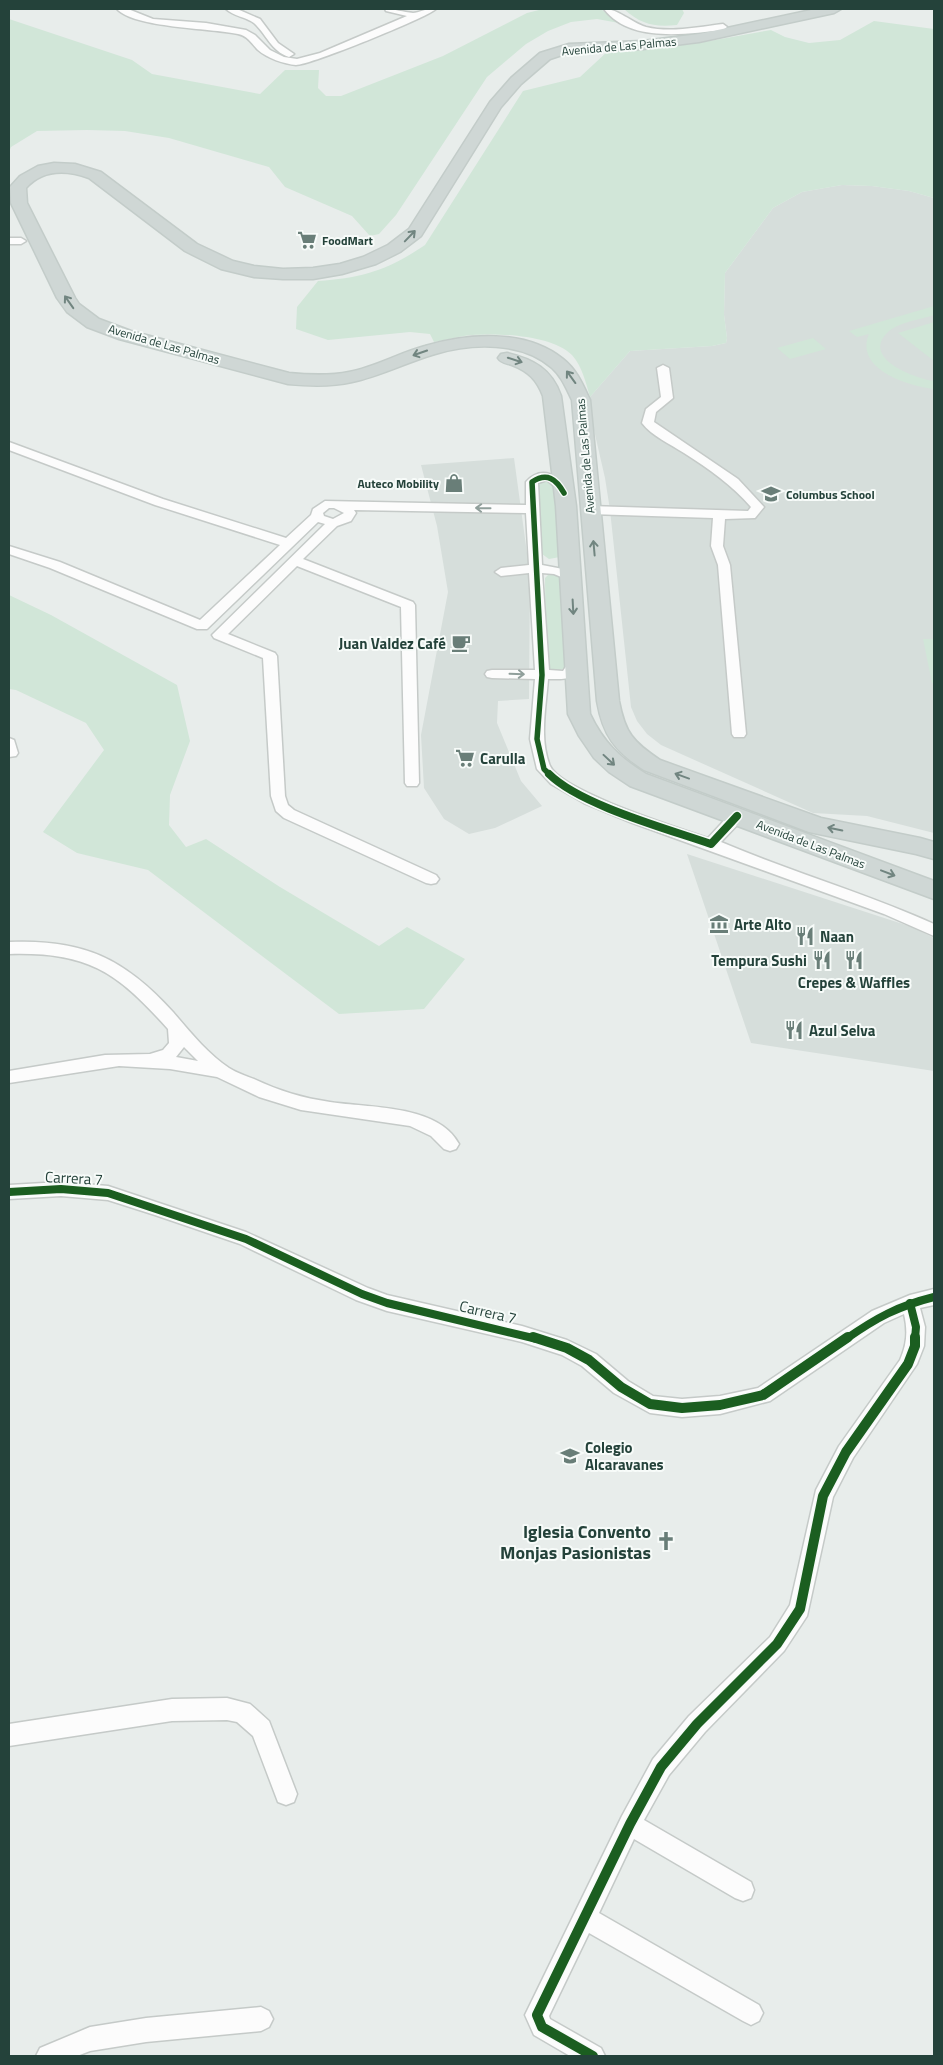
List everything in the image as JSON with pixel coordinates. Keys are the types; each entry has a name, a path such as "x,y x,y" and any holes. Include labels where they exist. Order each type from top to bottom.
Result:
{"main road":[{"name":"Avenida de Las Palmas","path":"806,9 723,27 657,38 610,37 545,56 506,92 495,105 415,232 405,242 383,256 350,267 312,273 280,273 250,270 217,261 191,248 95,175 76,168 58,168 28,176 18,187 17,193 19,203 60,288 72,308 93,323 125,335 288,378 313,381 333,380 360,375 422,352 466,342 507,342 545,355 566,370 574,380 579,394 610,710 618,737 632,752 652,765 817,826 920,846 934,851"},
{"name":"Avenida de Las Palmas","path":"610,37 658,44 698,38 834,9"},
{"name":"Avenida de Las Palmas","path":"453,143 490,89 550,38 556,44 569,48"},
{"path":"9,181 26,170 49,164 77,163 90,166 113,176 209,247 236,259 264,265 304,266 348,258 380,244 400,224"},
{"name":"Avenida de Las Palmas","path":"9,211 15,241 57,313 71,324 102,336 290,391 321,394 353,391 384,383 451,359 473,355 509,358 532,367 546,380 552,396 564,494 579,714 592,742 615,766 638,780 932,889"},
{"path":"932,889 918,881 913,874 915,868 921,862 934,860"}],"street":[{"path":"121,9 152,21 206,26 243,32 252,37 262,48 281,59 296,62 323,55 432,9"},
{"path":"230,9 257,21 275,45 295,59 304,61"},
{"path":"389,9 416,16"},
{"path":"608,9 630,24 655,31 665,32 723,27"},
{"path":"590,510 751,515 758,507 746,492 722,472 648,423 650,411 667,398 663,368"},
{"path":"9,446 159,502 288,544"},
{"path":"564,494 558,482 554,479 542,477 532,482 532,515 542,676 537,740 544,768 556,781 589,799 635,818 711,844 759,864 889,910 934,930"},
{"path":"9,550 55,565 202,626 317,516 318,510 325,505 335,504 346,511 532,515"},
{"path":"346,511 344,520 333,523 219,635 270,656 278,796 281,807 289,814 431,879"},
{"path":"719,515 717,546 724,565 739,734"},
{"path":"317,516 321,520 333,523"},
{"path":"500,570 535,567 561,561 568,554"},
{"path":"294,560 408,605 412,783"},
{"path":"535,567 559,571 571,577"},
{"path":"492,674 566,675 571,672 576,662"},
{"path":"711,844 737,816"},
{"path":"9,948 32,946 60,949 84,955 107,964 128,978 221,1071 261,1091 288,1100 320,1107 387,1115 414,1121 438,1131 450,1144"},
{"path":"148,1061 169,1054 173,1050 176,1045 176,1027"},
{"path":"9,1077 120,1060 148,1061 221,1071"},
{"name":"Carrera 7","path":"9,1192 61,1189 108,1194 155,1208 246,1239 362,1294 386,1303 522,1334 567,1348 589,1360 620,1387 650,1404 682,1408 720,1405 763,1395 878,1317 927,1298"},
{"path":"594,2056 542,2026 537,2015 630,1824 661,1768 697,1724 777,1644 800,1609 823,1496 846,1452 908,1364 916,1346 916,1327 927,1298"},
{"path":"9,1735 172,1710 227,1709 242,1712 261,1729 286,1794"},
{"path":"630,1824 744,1890"},
{"path":"585,1918 751,2013"},
{"path":"48,2056 90,2039 146,2030 261,2019"}],"shaded area":[{"name":"Columbus School","path":"842,185 872,186 909,191 934,198 934,833 867,816 813,813 661,745 647,734 637,721 631,707 610,510 605,478 591,417 590,397 630,351 712,346 726,343 724,315 725,273 773,208 802,192"},
{"path":"514,458 530,575 529,699 498,701 497,723 521,781 542,806 495,828 469,834 444,819 424,788 421,735 448,592 437,526 421,465"},
{"path":"687,854 912,927 934,938 934,1071 751,1043"}],"green space":[{"path":"543,9 601,9 619,23 597,19 571,22 548,31 526,44 487,77 396,215 379,234 370,236 352,216 285,187 269,167 169,138 125,131 37,131 11,147 9,152 9,19 132,60 152,74 260,94 285,70 319,70 318,88 326,96 341,96 443,56 527,13"},
{"path":"624,9 682,9 684,13 677,25 662,26 643,22"},
{"path":"874,21 934,29 934,198 909,191 872,186 842,185 802,192 773,208 725,273 724,315 726,343 712,346 630,351 590,397 581,369 572,355 563,348 538,339 483,334 434,342 430,334 410,332 328,340 296,329 297,307 318,281 348,278 387,267 425,245 523,91 580,77 608,51 693,44 771,30 785,37 809,43 840,40"},
{"path":"934,306 934,315 897,326 887,333 881,342 881,351 894,366 905,372 934,381 934,389 898,380 886,373 876,366 869,357 866,346 869,334 857,337 849,331"},
{"path":"934,322 934,361 898,333"},
{"path":"813,338 826,349 790,359 777,348"},
{"path":"548,479 554,484 562,552 560,557 549,559 542,554 536,484"},
{"path":"550,573 561,575 566,666 556,671 547,668 546,665 545,578"},
{"path":"9,595 51,615 177,685 190,741 170,795 169,825 186,847 206,839 280,887 379,946 407,927 465,959 424,1009 339,1014 148,870 77,853 43,832 104,750 86,723 16,690 9,689"},
{"path":"923,639 934,639 934,684 932,683"}],"cycle path":[{"path":"564,493 555,480 551,478 537,478 532,482 542,675 537,739 544,769 556,781 589,799 635,818 711,844 737,816"},
{"path":"9,1192 61,1189 108,1193 155,1208 246,1239 362,1294 387,1303 522,1334 567,1348 589,1360 621,1387 650,1404 682,1408 720,1405 763,1395 878,1317 910,1303 934,1297"},
{"path":"593,2056 542,2027 537,2015 630,1824 661,1767 697,1724 777,1644 800,1609 823,1496 846,1452 908,1364 915,1346 916,1327 910,1303"}],"place":[{"name":"FoodMart","path":"307,240"},
{"name":"Auteco Mobility","path":"454,483"},
{"name":"Columbus School","path":"771,494"},
{"name":"Juan Valdez Café","path":"461,643"},
{"name":"Carulla","path":"465,758"},
{"name":"Arte Alto","path":"719,924"},
{"name":"Naan","path":"805,936"},
{"name":"Tempura Sushi","path":"822,960"},
{"name":"Crepes & Waffles","path":"854,960"},
{"name":"Azul Selva","path":"794,1030"},
{"name":"Colegio Alcaravanes","path":"570,1456"},
{"name":"Iglesia Convento Monjas Pasionistas","path":"666,1541"}]}
